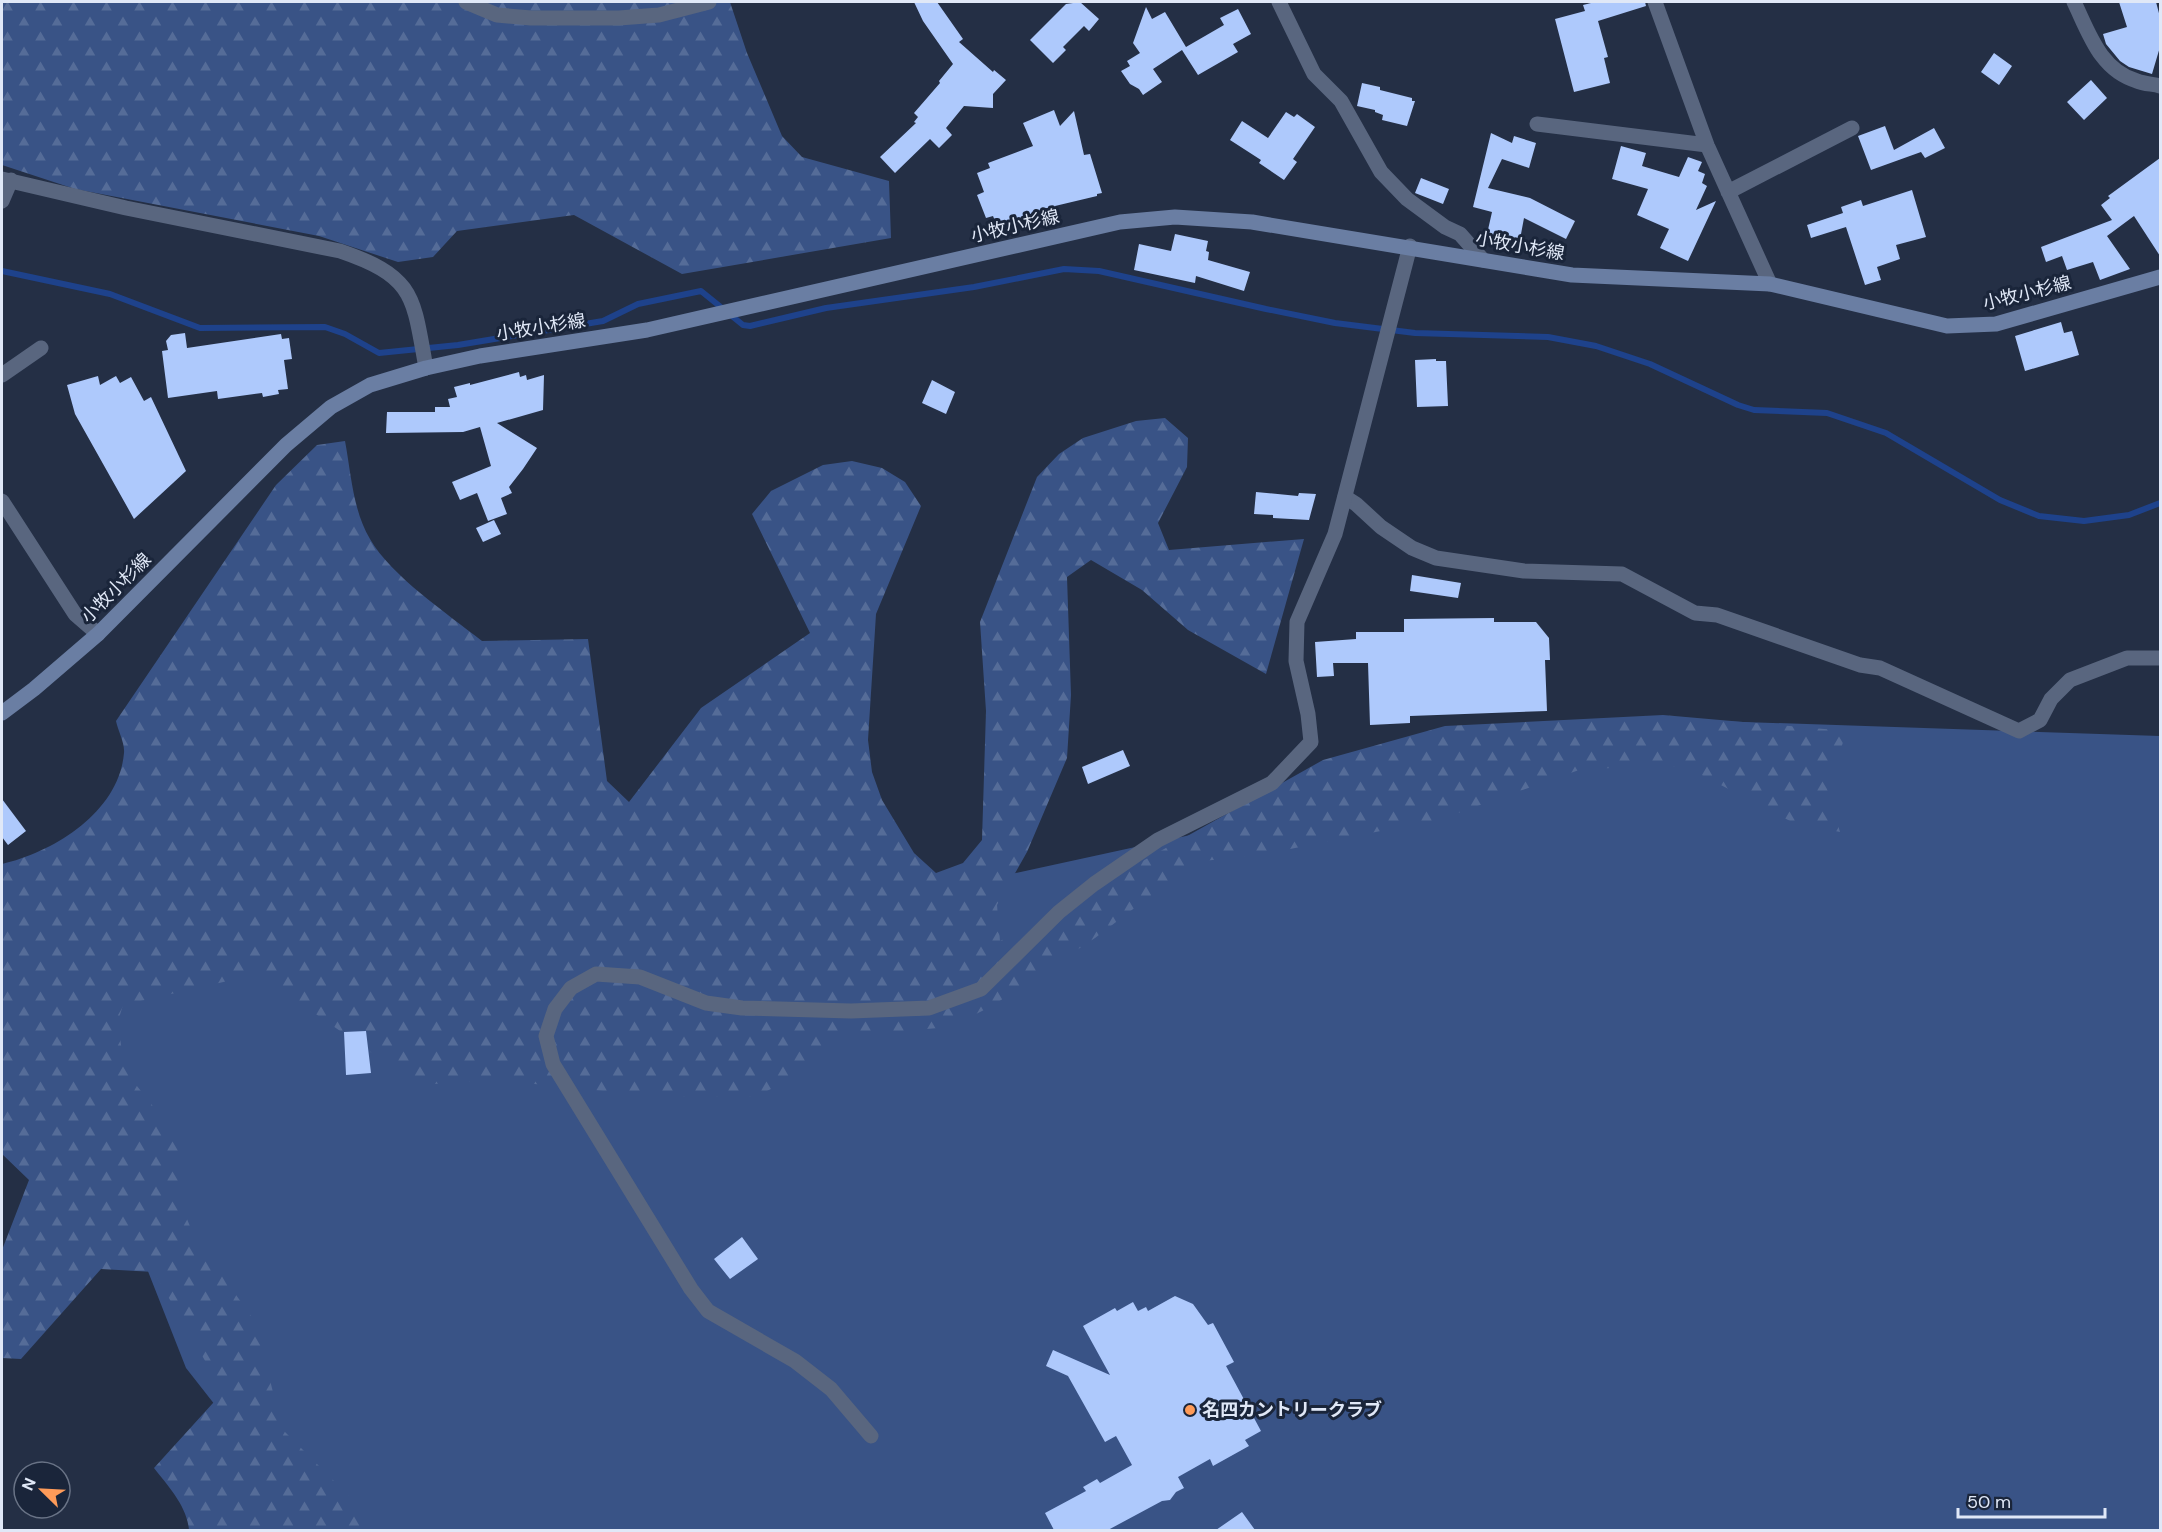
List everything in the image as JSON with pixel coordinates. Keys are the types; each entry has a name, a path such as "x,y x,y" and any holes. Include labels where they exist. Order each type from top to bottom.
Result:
{"main road":[{"name":"小牧小杉線","path":"2,713 34,689 98,634 286,445 331,406 370,385 426,365 646,330 1120,222 1175,217 1252,222 1410,246 1572,275 1770,284 1947,326 1996,324 2160,277"}],"street":[{"path":"466,2 488,12 531,18 619,18 659,15 709,2"},
{"path":"1279,2 1314,74 1341,101 1381,172 1407,199 1444,227 1460,234 1483,260"},
{"path":"1655,2 1707,145 1770,284"},
{"path":"2074,2 2091,40 2109,65 2121,74 2137,81 2160,86"},
{"path":"1537,124 1707,145"},
{"path":"1728,192 1852,128"},
{"path":"2,201 6,179 126,208 354,256 384,271 405,287 421,335 426,365"},
{"path":"871,1436 831,1389 795,1361 708,1311 691,1289 554,1064 546,1036 555,1009 571,988 596,974 640,976 705,1004 742,1008 851,1011 928,1008 981,989 1059,912 1094,884 1158,840 1272,783 1311,742 1308,714 1296,661 1297,622 1335,534 1410,246"},
{"path":"2,375 41,348"},
{"path":"1345,497 1381,527 1412,548 1436,558 1524,571 1622,574 1695,613 1717,615 1860,665 1880,668 2019,730 2040,720 2051,699 2070,680 2127,658 2160,658"},
{"path":"2,501 75,614 98,634"}],"green space":[{"path":"2,2 730,2 747,53 782,136 802,157 889,181 891,238 682,274 574,215 457,231 433,257 398,262 319,236 75,189 2,165"},
{"path":"1165,418 1188,438 1187,467 1158,523 1169,550 1304,539 1266,674 1188,630 1142,590 1091,560 1067,577 1071,695 1067,758 1027,852 997,905 1000,941 1323,760 1445,726 1663,715 1847,731 1827,788 1840,832 1792,822 1690,769 1659,765 1579,770 1441,819 1265,854 1195,862 1095,938 992,1006 950,1027 843,1036 810,1069 755,1097 662,1097 496,1080 418,1085 258,974 123,1005 118,1021 122,1053 133,1081 182,1143 182,1207 194,1236 256,1323 282,1429 383,1530 189,1530 181,1505 154,1468 223,1392 154,1272 101,1269 21,1359 2,1358 2,1250 29,1180 2,1154 2,864 42,850 62,839 97,811 110,794 119,774 124,753 116,721 276,485 317,445 345,441 353,492 360,516 364,528 379,553 421,594 482,641 588,639 607,781 629,802 701,708 810,633 752,514 771,491 823,465 852,461 882,468 905,482 921,506 876,614 868,740 872,772 882,800 914,853 936,873 963,863 982,840 986,711 980,622 1037,477 1059,454 1083,438 1136,421"},
{"name":"名四カントリークラブ","path":"1715,721 2160,736 2160,1530 313,1530 186,1368 48,1017 209,881 841,911"}],"building":[{"path":"914,2 937,2 963,39 959,42 993,72 994,70 1006,80 993,94 993,108 964,106 946,128 952,135 939,148 930,139 895,173 880,157 916,123 914,122 918,117 914,113 953,64 923,21"},
{"path":"1080,2 1099,19 1089,31 1084,26 1063,47 1066,50 1053,63 1030,40 1066,4"},
{"path":"1595,2 1645,2 1646,6 1598,21 1608,57 1604,58 1610,83 1574,92 1555,19 1585,11 1583,5"},
{"path":"2119,2 2156,2 2160,17 2160,47 2152,74 2129,67 2120,61 2106,44 2103,34 2127,27"},
{"path":"1146,7 1152,19 1165,12 1186,47 1224,25 1220,18 1238,9 1251,34 1233,44 1238,52 1198,75 1182,50 1153,69 1162,82 1143,95 1139,89 1130,84 1121,71 1130,66 1127,61 1140,53 1133,43"},
{"path":"1994,53 2012,66 1999,85 1981,72"},
{"path":"2091,80 2107,98 2084,120 2067,102"},
{"path":"1362,83 1412,98 1412,101 1415,101 1407,126 1382,120 1383,115 1375,110 1357,106"},
{"path":"1054,110 1060,126 1074,111 1084,155 1090,154 1102,193 1055,206 1056,208 998,228 993,216 986,218 977,195 984,192 977,173 990,168 988,163 1033,146 1023,123"},
{"path":"1286,112 1294,117 1297,114 1315,127 1293,159 1297,162 1284,180 1259,163 1261,160 1230,140 1242,121 1268,138"},
{"path":"1885,126 1894,150 1934,128 1945,148 1925,158 1921,152 1871,170 1858,136"},
{"path":"1491,133 1512,143 1514,136 1536,143 1529,168 1502,159 1488,188 1530,198 1575,221 1566,239 1524,218 1518,250 1485,243 1492,212 1473,207"},
{"path":"1621,146 1646,153 1642,166 1679,177 1688,157 1702,162 1698,171 1705,174 1702,183 1707,186 1696,210 1716,201 1688,261 1660,248 1669,229 1637,215 1648,189 1612,179"},
{"path":"2160,158 2160,256 2134,216 2107,236 2130,269 2100,280 2093,262 2067,270 2062,256 2046,262 2041,247 2112,220 2101,205 2110,198 2108,196"},
{"path":"1421,178 1449,189 1443,204 1415,193"},
{"path":"1912,190 1926,237 1896,245 1900,259 1877,267 1881,280 1865,285 1846,227 1811,238 1807,225 1843,213 1841,207 1861,200 1863,206"},
{"path":"1175,234 1208,241 1206,251 1209,252 1208,260 1250,272 1244,291 1196,276 1195,283 1134,270 1139,244 1171,251"},
{"path":"2061,322 2064,333 2072,331 2079,355 2025,371 2015,336"},
{"path":"185,333 187,348 281,334 282,339 289,338 292,359 284,360 288,389 278,390 279,394 263,397 262,393 218,399 217,391 168,398 162,351 168,350 166,341 171,335"},
{"path":"1436,359 1436,361 1446,361 1448,406 1417,407 1415,360"},
{"path":"519,372 520,377 526,375 527,380 544,375 543,410 497,423 537,448 509,487 512,493 501,498 507,514 488,521 477,493 460,500 452,482 491,466 480,427 463,432 386,433 387,412 435,412 435,407 450,407 448,399 457,397 454,387"},
{"path":"98,376 100,385 116,376 120,383 131,377 144,401 151,397 186,471 134,519 75,414 67,385"},
{"path":"932,380 955,392 946,414 922,403"},
{"path":"1256,492 1298,496 1299,493 1316,494 1309,520 1273,518 1273,515 1254,514"},
{"path":"494,520 501,534 483,542 476,528"},
{"path":"1412,575 1461,583 1458,598 1410,591"},
{"path":"1494,618 1494,622 1536,622 1549,638 1550,660 1545,660 1547,711 1410,716 1410,723 1370,725 1368,663 1333,663 1334,676 1317,677 1315,642 1356,639 1356,632 1404,632 1404,619"},
{"path":"1123,750 1130,766 1088,784 1082,767"},
{"path":"2,799 26,831 8,845 2,837"},
{"path":"366,1031 371,1073 346,1075 344,1032"},
{"path":"742,1237 758,1259 730,1279 714,1259"},
{"name":"名四カントリークラブ","path":"1175,1296 1193,1304 1208,1325 1213,1323 1234,1362 1226,1366 1261,1431 1245,1440 1249,1446 1213,1466 1210,1459 1178,1477 1184,1488 1176,1492 1170,1500 1162,1501 1108,1530 1054,1530 1045,1513 1086,1491 1083,1487 1097,1479 1100,1483 1132,1465 1116,1436 1105,1442 1068,1376 1046,1366 1053,1350 1110,1375 1083,1326 1115,1308 1117,1311 1133,1302 1138,1311 1146,1307 1148,1311"},
{"path":"1242,1512 1255,1530 1216,1530"}],"waterway":[{"path":"2,271 110,294 200,328 325,327 345,334 379,353 458,345 603,321 638,304 701,291 743,325 750,326 826,308 974,287 1064,269 1099,271 1335,323 1415,333 1548,337 1596,346 1650,364 1738,405 1754,410 1827,413 1886,433 2000,500 2039,516 2084,521 2129,515 2160,503"}],"place":[{"name":"名四カントリークラブ","path":"1190,1410"}]}
